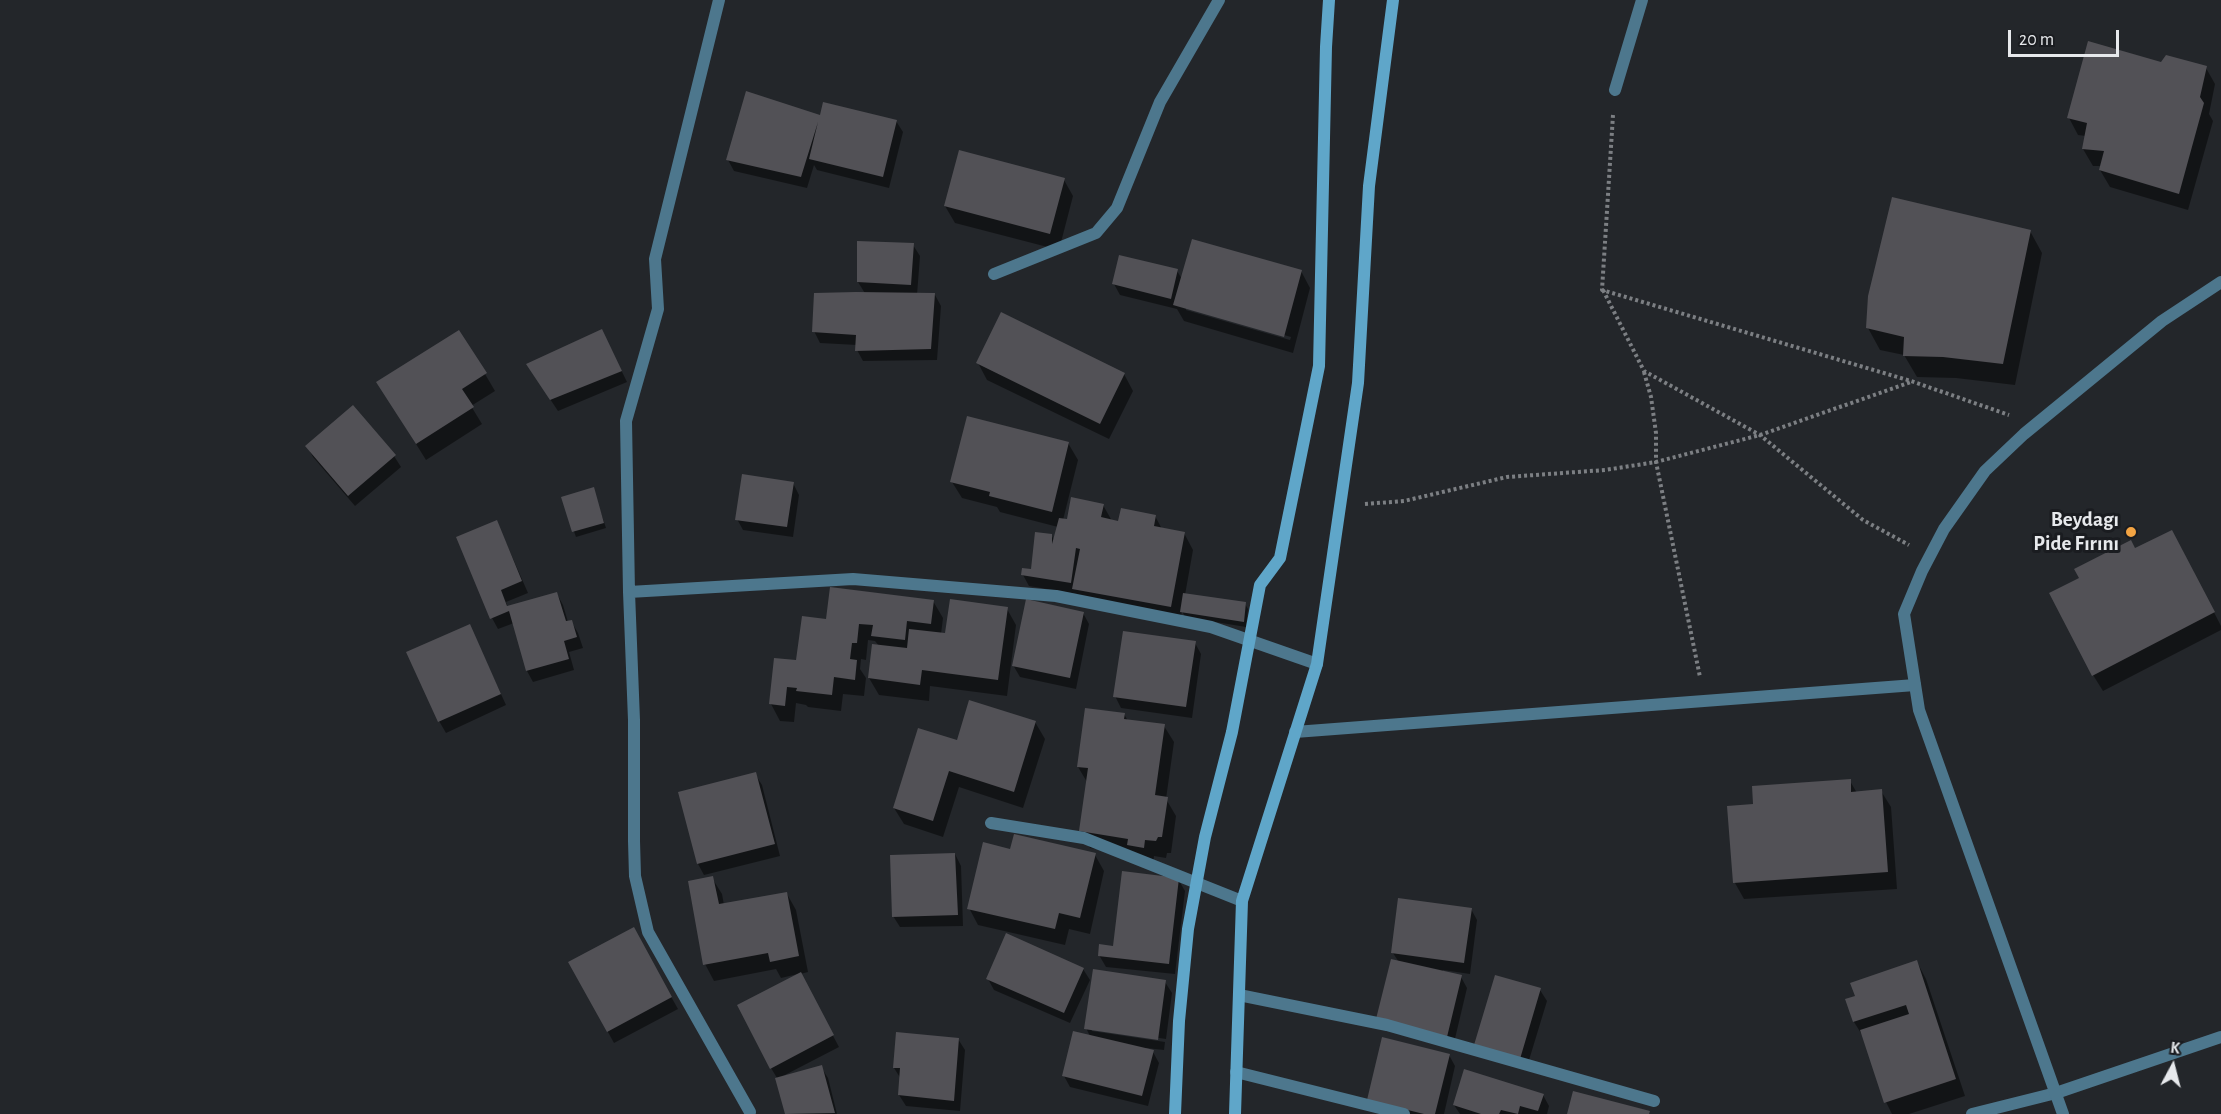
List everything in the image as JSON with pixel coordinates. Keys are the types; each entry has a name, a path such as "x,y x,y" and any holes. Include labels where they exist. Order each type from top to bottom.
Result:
{"main road":[{"path":"1176,1114 1179,1021 1188,929 1204,837 1232,732 1260,585 1280,558 1319,366 1329,0"},
{"path":"1235,1114 1242,901 1317,664 1359,382 1369,186 1393,0"}],"street":[{"path":"719,0 655,259 658,309 626,421 634,720 635,876 648,932 750,1112"},
{"path":"994,274 1071,245 1096,233 1117,208 1160,102 1219,0"},
{"path":"1615,90 1642,0"},
{"path":"2063,1114 1986,904 1919,710 1904,614 1944,529 1985,471 2036,424 2162,321 2221,282"},
{"path":"629,592 865,580 1056,596 1211,627 1317,664"},
{"path":"1295,732 1915,685"},
{"path":"991,823 1084,838 1242,901"},
{"path":"1239,995 1387,1025 1654,1101"},
{"path":"1972,1114 2056,1093 2221,1037"},
{"path":"1236,1072 1404,1114"}],"path":[{"path":"1615,90 1602,290 1644,372 1651,397 1656,433 1656,462 1704,701"},
{"path":"1602,290 1911,381 2036,424"},
{"path":"1644,372 1760,435 1863,520 1930,556"},
{"path":"1340,506 1404,501 1507,477 1605,470 1656,462 1760,435 1911,381"}],"building":[{"path":"2088,41 2161,62 2166,55 2207,66 2200,97 2204,103 2179,194 2099,170 2104,151 2082,149 2087,123 2067,118"},
{"path":"746,91 820,115 823,102 897,120 883,177 809,159 818,122 801,177 726,160"},
{"path":"959,150 1065,178 1050,234 944,206"},
{"path":"1892,197 2031,230 2003,364 1943,357 1903,356 1904,337 1866,328 1868,296"},
{"path":"1192,239 1302,270 1284,337 1173,305"},
{"path":"857,241 914,243 911,285 857,282"},
{"path":"1119,255 1178,269 1171,299 1112,284"},
{"path":"814,293 935,293 931,349 855,351 856,335 812,332"},
{"path":"1001,312 1125,373 1100,424 976,363"},
{"path":"602,329 622,371 550,400 526,364"},
{"path":"459,330 487,373 462,389 474,407 416,444 376,382"},
{"path":"353,405 396,455 348,496 305,446"},
{"path":"967,416 1069,442 1052,512 989,496 990,492 950,482"},
{"path":"742,474 794,482 787,527 735,520"},
{"path":"594,487 604,523 572,532 561,497"},
{"path":"1071,497 1104,504 1101,517 1118,521 1121,508 1156,515 1154,526 1185,532 1171,607 1072,589 1080,549 1076,548 1071,583 1021,575 1022,568 1031,569 1035,532 1052,534 1052,544 1059,518 1067,519"},
{"path":"497,520 522,581 501,590 507,606 557,592 566,621 572,620 577,637 564,641 569,659 526,671 509,611 490,619 456,537"},
{"path":"2172,530 2215,612 2092,676 2049,593 2079,578 2074,569 2131,540 2135,548"},
{"path":"830,587 934,600 931,624 907,621 905,640 871,636 873,625 859,624 857,643 852,643 850,659 857,660 855,680 834,677 832,695 796,691 797,688 787,687 785,706 769,704 774,658 796,660 802,616 826,619"},
{"path":"1183,593 1246,602 1244,622 1180,612"},
{"path":"950,599 1008,607 998,680 922,670 920,685 868,678 872,644 907,648 909,629 945,633"},
{"path":"1026,599 1084,612 1070,678 1012,666"},
{"path":"470,624 501,694 438,722 406,652"},
{"path":"1123,631 1196,641 1186,707 1113,697"},
{"path":"969,700 1036,721 1014,792 949,771 933,821 893,808 918,728 957,740"},
{"path":"1085,708 1125,713 1124,719 1165,724 1155,795 1168,797 1162,837 1158,837 1156,841 1145,840 1144,848 1127,845 1128,839 1079,831 1088,768 1077,767"},
{"path":"756,772 775,844 697,864 678,792"},
{"path":"1851,779 1851,792 1882,789 1888,872 1733,883 1727,806 1753,804 1752,786"},
{"path":"1014,834 1096,853 1080,918 1059,913 1055,929 967,909 983,842 1010,849"},
{"path":"955,853 958,915 892,917 890,855"},
{"path":"1122,871 1179,878 1169,964 1098,956 1099,944 1113,946"},
{"path":"713,876 719,904 787,892 799,956 770,962 768,953 703,965 688,881"},
{"path":"1398,898 1472,908 1464,963 1391,953"},
{"path":"634,927 672,997 607,1032 568,962"},
{"path":"1006,933 1084,968 1064,1013 986,979"},
{"path":"1391,959 1462,975 1447,1037 1376,1019"},
{"path":"1917,960 1956,1079 1884,1103 1860,1030 1909,1014 1906,1005 1853,1022 1845,999 1855,996 1850,983"},
{"path":"1093,969 1166,980 1158,1040 1084,1029"},
{"path":"801,972 834,1035 770,1069 737,1005"},
{"path":"1495,975 1541,988 1520,1059 1474,1045"},
{"path":"1073,1031 1154,1050 1142,1096 1062,1076"},
{"path":"896,1032 959,1038 954,1101 898,1095 900,1068 893,1068"},
{"path":"1382,1037 1450,1054 1435,1114 1424,1114 1367,1100"},
{"path":"822,1065 835,1113 785,1114 775,1078"},
{"path":"1464,1069 1544,1094 1538,1111 1520,1106 1518,1114 1501,1110 1499,1114 1481,1114 1453,1105"},
{"path":"1573,1091 1650,1111 1649,1114 1567,1114"}],"place":[{"name":"Beydagı Pide Fırını","path":"2131,532"}]}
